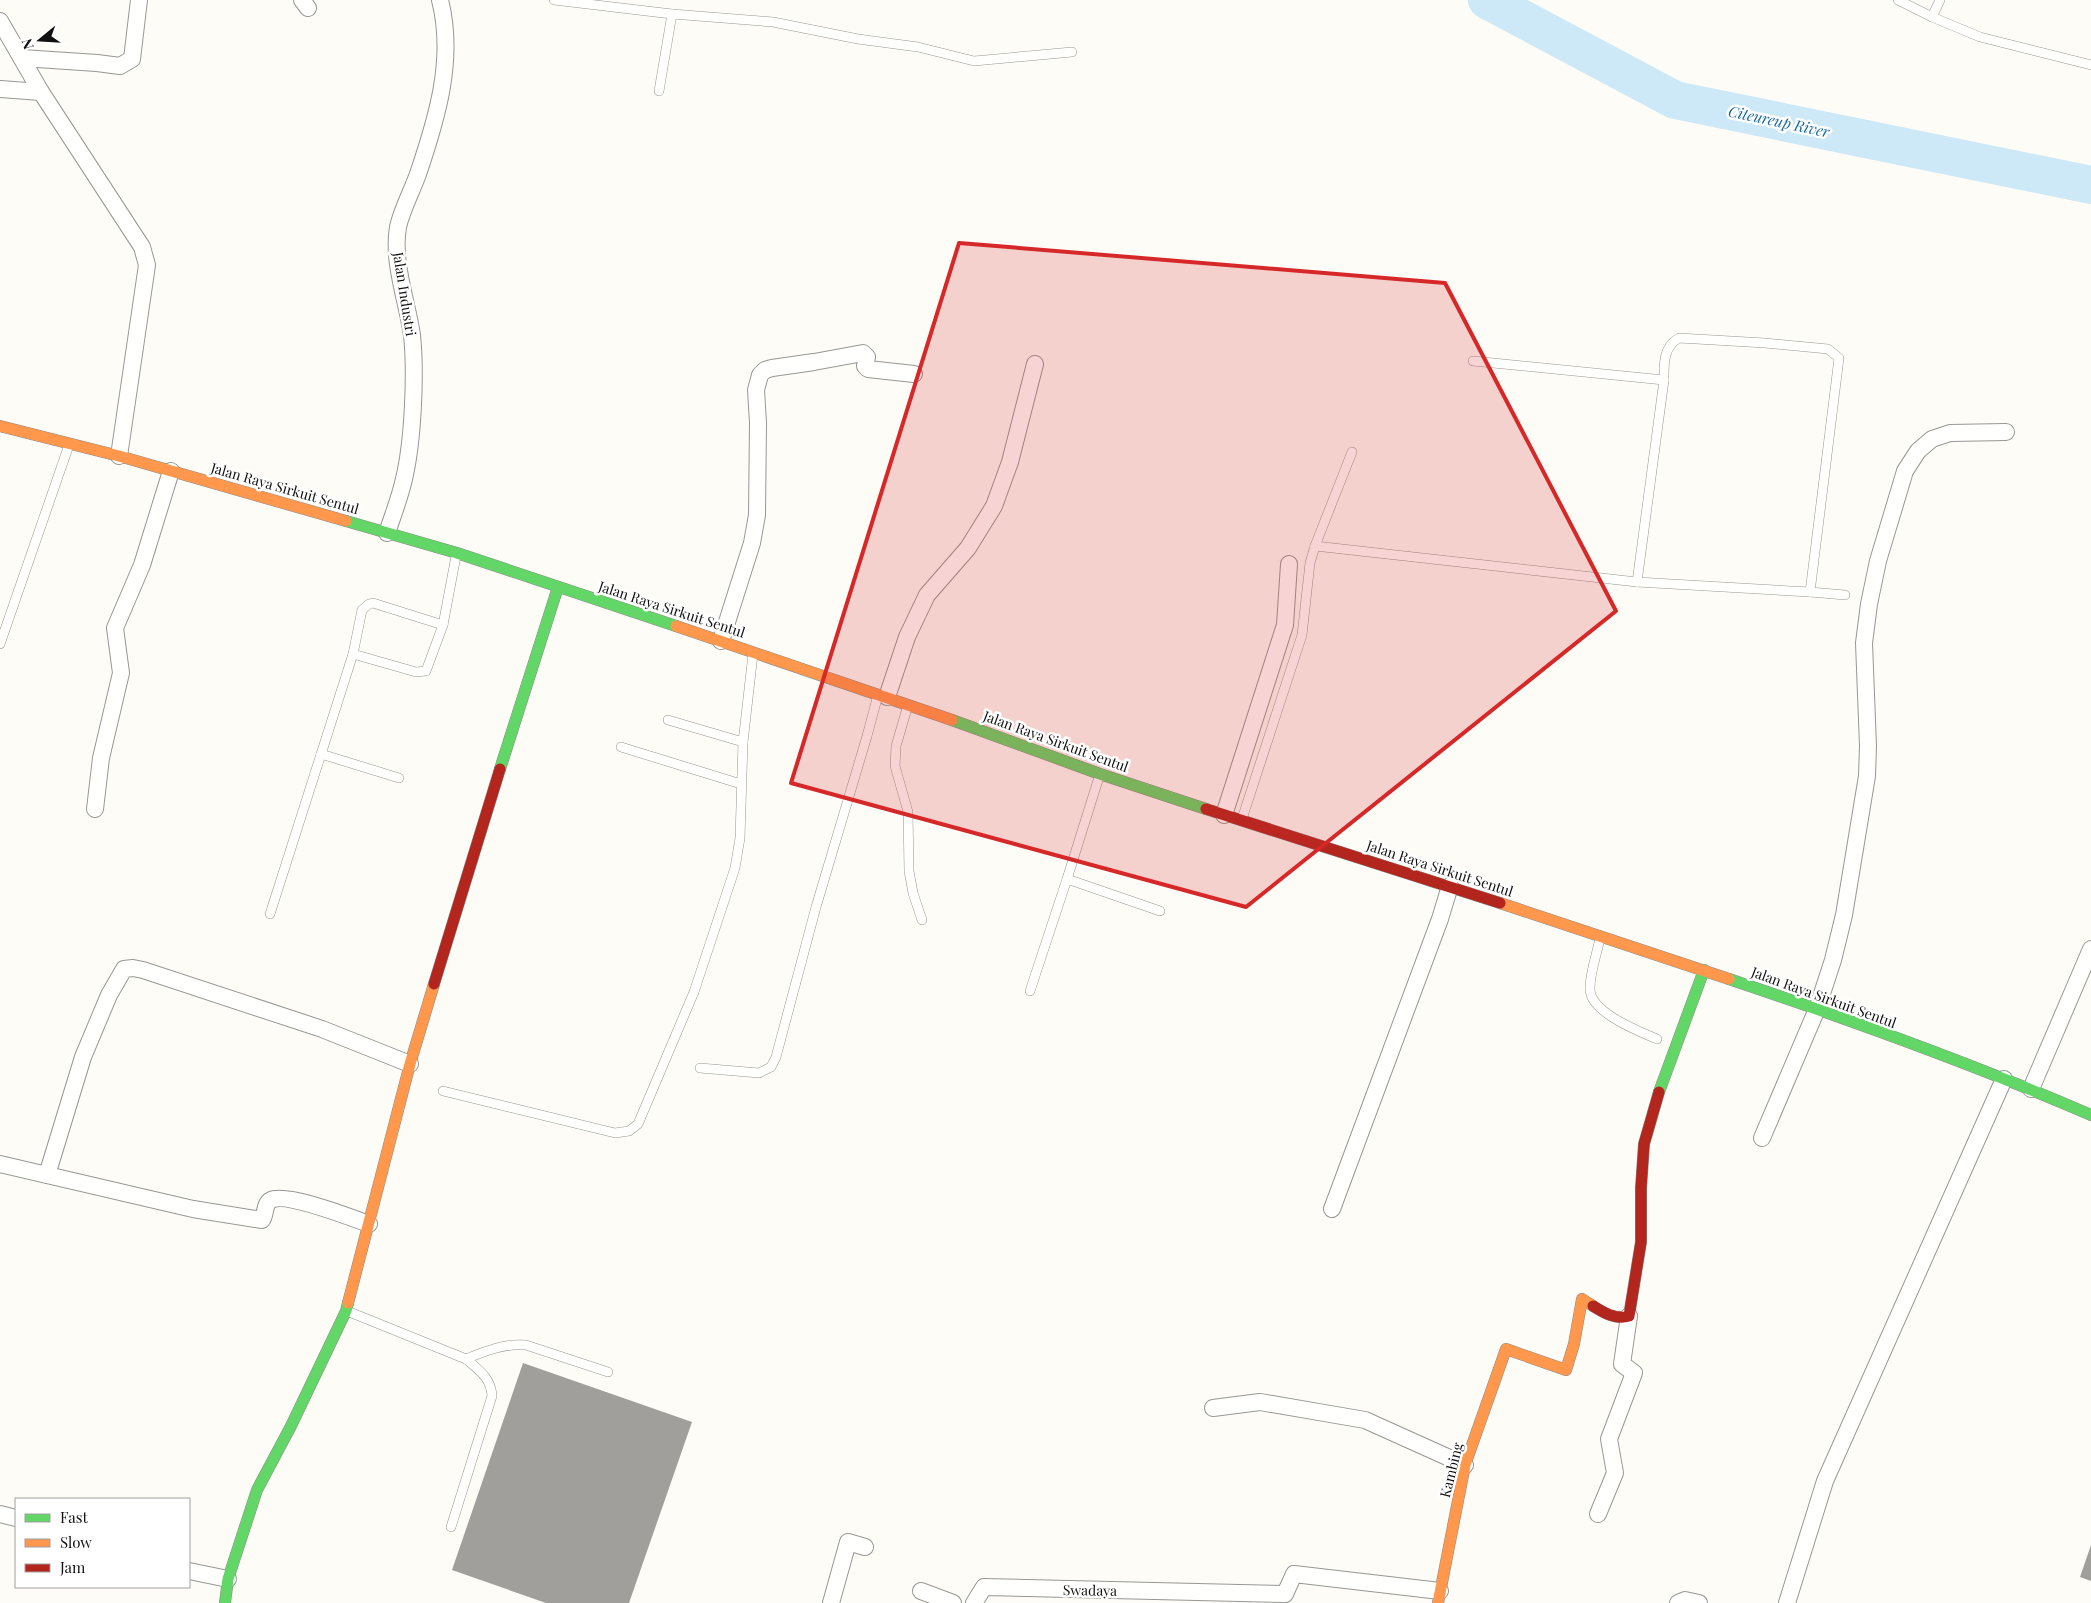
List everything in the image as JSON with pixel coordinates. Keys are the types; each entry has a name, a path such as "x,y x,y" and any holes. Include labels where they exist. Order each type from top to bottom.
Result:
{"main road":[{"name":"Jalan Raya Sirkuit Sentul","path":"0,426 69,445 120,456 457,553 882,695 1100,774 1704,970 1817,1009 2031,1089 2091,1116"},
{"path":"225,1603 228,1579 257,1490 291,1426 346,1311 410,1064 484,820 558,587"},
{"path":"1629,1316 1641,1242 1641,1188 1644,1144 1653,1108 1704,970"},
{"name":"Kambing","path":"1439,1597 1465,1465 1506,1349 1566,1370 1574,1344 1582,1299 1610,1315 1625,1318 1629,1316"}],"street":[{"path":"22,58 120,66 132,58 139,0"},
{"name":"Jalan Industri","path":"387,533 401,492 408,460 413,382 412,336 398,255 398,228 430,138 442,85 446,44 445,22 440,0"},
{"path":"0,21 41,92 137,239 145,257 147,265 120,456"},
{"path":"0,89 41,92"},
{"path":"721,642 752,543 757,515 758,423 756,390 760,376 765,370 772,368 864,353 867,357 865,366 868,369 914,374"},
{"path":"882,695 927,595 968,548 994,506 1010,462 1035,364"},
{"path":"1762,1138 1817,1009 1844,915 1867,776 1868,746 1864,643 1869,604 1878,561 1905,471 1918,451 1932,439 1950,433 2006,432"},
{"path":"95,809 98,774 121,673 115,628 142,565 170,471"},
{"path":"1224,815 1285,625 1289,564"},
{"path":"1332,1209 1440,919 1450,886"},
{"path":"2031,1089 2091,949"},
{"path":"47,1175 83,1057 109,995 124,969 143,970 322,1029 410,1064"},
{"path":"1787,1603 1826,1481 2004,1079"},
{"path":"0,1164 156,1201 249,1219 262,1220 268,1202 272,1199 281,1198 313,1205 369,1224"},
{"path":"1598,1514 1615,1474 1609,1439 1634,1373 1622,1364 1629,1316"},
{"path":"1213,1408 1260,1402 1365,1420 1465,1465"},
{"path":"0,1514 15,1518"},
{"path":"831,1603 848,1542 864,1547"},
{"path":"190,1571 228,1579"},
{"name":"Swadaya","path":"974,1603 984,1587 1177,1597 1285,1594 1294,1574 1439,1597"},
{"path":"921,1591 954,1603"},
{"path":"1678,1603 1685,1600 1699,1603"}],"lane":[{"path":"554,0 672,14 773,22 858,39 918,47 974,61 1072,52"},
{"path":"1898,0 1932,17 1980,37 2091,65"},
{"path":"1932,17 1940,0"},
{"path":"659,91 672,14"},
{"path":"1637,582 1664,380 1664,358 1671,344 1679,338 1828,349 1839,358 1810,592"},
{"path":"1473,361 1664,380"},
{"path":"0,644 69,445"},
{"path":"1241,821 1302,635 1310,563 1315,546 1352,452"},
{"path":"1315,546 1637,582 1845,595"},
{"path":"354,654 416,672 423,672 429,668 443,625 457,553"},
{"path":"270,914 354,654 362,610 369,604 374,603 443,625"},
{"path":"443,1090 609,1132 623,1132 633,1129 638,1124 694,992 735,868 740,838 743,742 753,652"},
{"path":"700,1068 759,1073 770,1067 776,1057 816,907 882,695"},
{"path":"908,704 896,746 895,766 908,812 909,870 913,892 922,920"},
{"path":"668,720 743,742"},
{"path":"621,747 741,784"},
{"path":"321,754 399,778"},
{"path":"1030,991 1067,879 1078,837 1100,774"},
{"path":"1067,879 1160,911"},
{"path":"1600,936 1589,988 1592,1000 1601,1011 1657,1039"},
{"path":"346,1311 466,1359 485,1375 490,1384 492,1396 451,1527"},
{"path":"466,1359 513,1344 526,1345 608,1372"}],"highlighted area":[{"path":"959,243 1445,283 1616,611 1246,907 791,783"}],"building":[{"path":"523,1363 692,1422 629,1603 546,1603 452,1570"},
{"path":"2091,1545 2091,1581 2080,1577"}],"waterway":[{"name":"Citeureup River","path":"1487,0 1675,100 2091,185"}],"traffic: fast":[{"path":"346,521 457,553 676,626"},
{"path":"500,769 558,587"},
{"path":"952,720 1100,774 1206,809"},
{"path":"1659,1092 1704,970"},
{"path":"1729,979 1911,1043 2091,1115"},
{"path":"225,1603 228,1579 257,1490 291,1426 346,1311 348,1303"}],"traffic: slow":[{"path":"0,426 119,456 346,521"},
{"path":"676,626 952,720"},
{"path":"1500,903 1729,979"},
{"path":"348,1303 410,1064 434,984"},
{"path":"1438,1603 1465,1465 1506,1349 1566,1370 1574,1344 1582,1299 1593,1306"}],"traffic: jam":[{"path":"434,984 500,769"},
{"path":"1206,809 1500,903"},
{"path":"1593,1306 1615,1316 1629,1316 1641,1242 1641,1188 1644,1144 1659,1092"}]}
